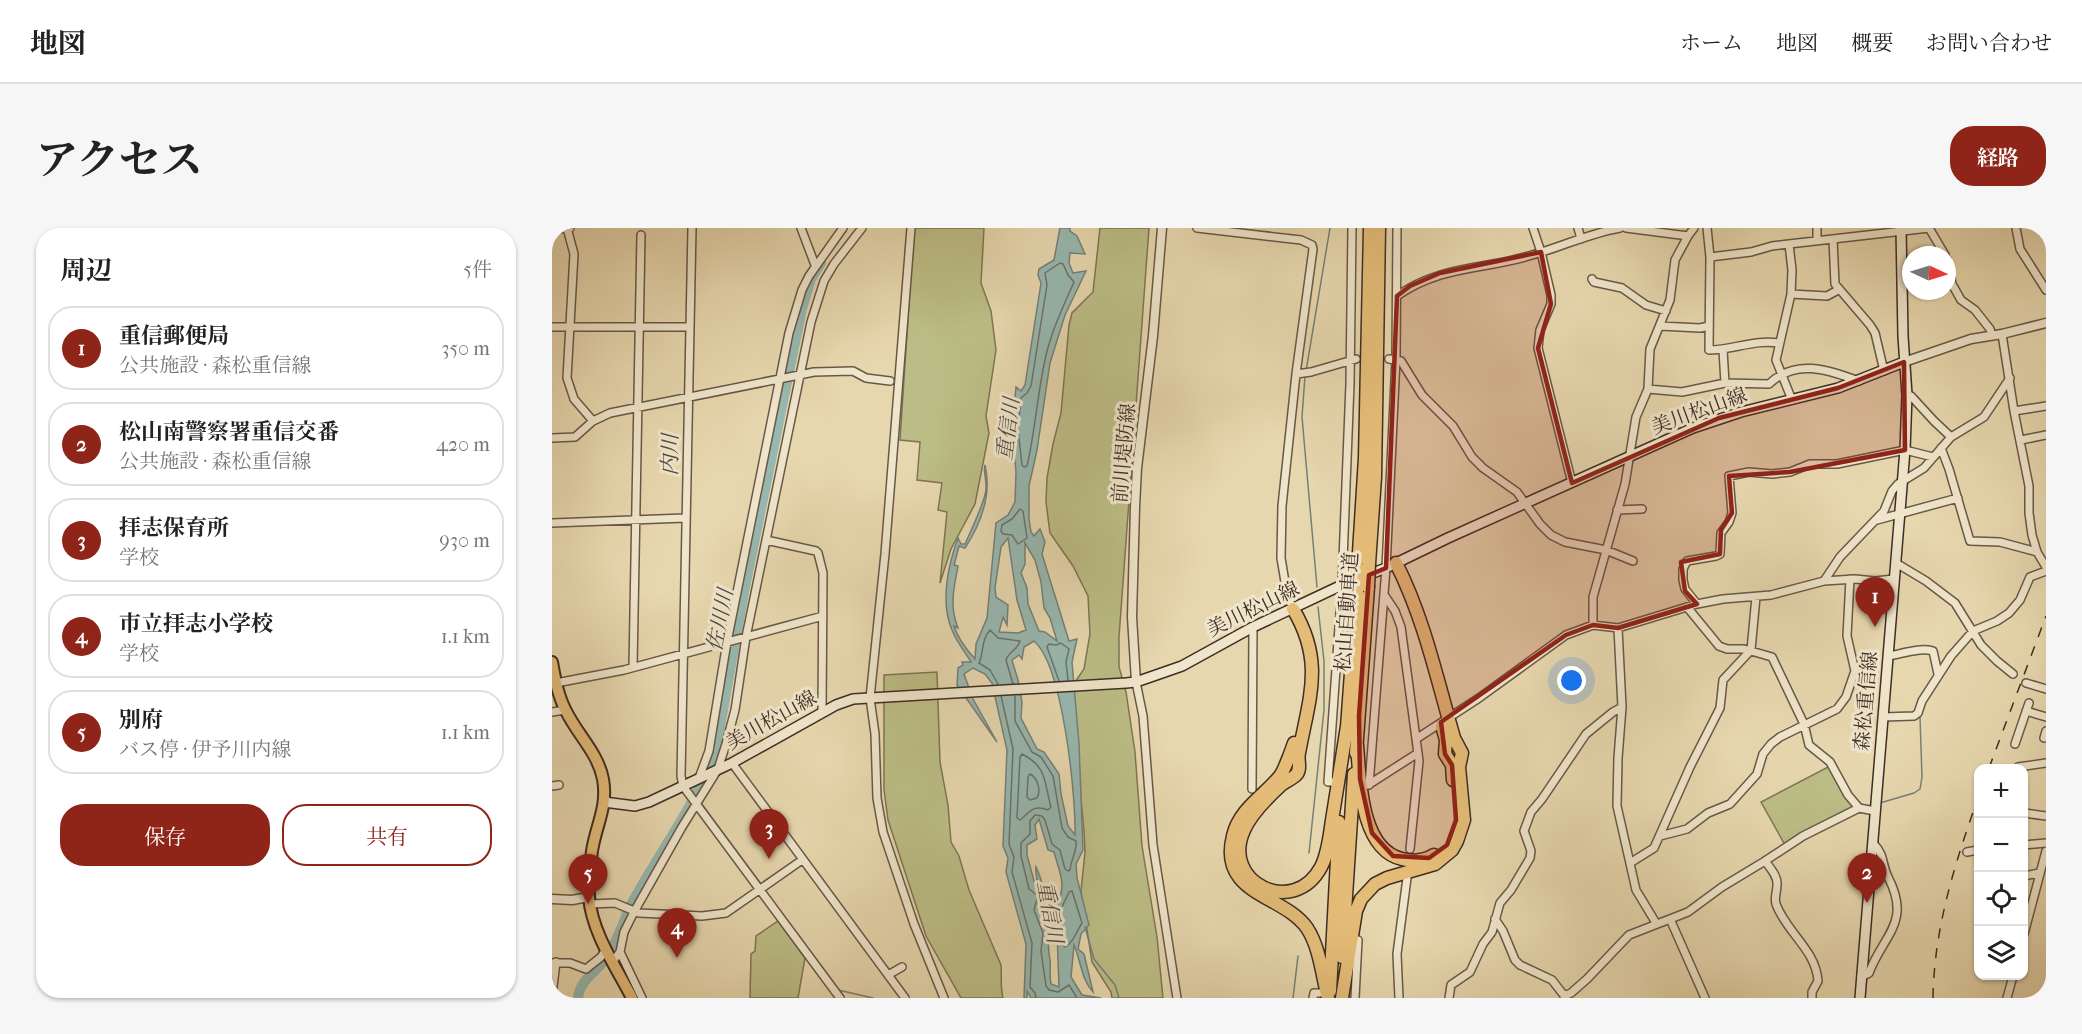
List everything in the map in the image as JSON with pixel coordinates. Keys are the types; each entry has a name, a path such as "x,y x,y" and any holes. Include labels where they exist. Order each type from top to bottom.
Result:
{"highway":[{"name":"松山自動車道","path":"1364,566 1370,228"},
{"name":"松山自動車道","path":"1323,997 1348,720 1375,477 1379,228"},
{"path":"1348,997 1356,911 1367,891 1387,878 1435,864 1452,850 1461,831 1464,806 1459,767 1462,753 1445,720 1391,566"},
{"name":"松山自動車道","path":"1348,997 1348,847 1356,745 1362,589"},
{"path":"1293,609 1303,626 1310,649 1311,698 1298,756 1299,770 1296,775 1282,784 1251,818 1242,835 1239,856 1242,865 1252,881 1261,887 1280,892 1298,890 1315,876 1322,866 1329,837 1348,720"},
{"path":"1293,609 1305,677 1304,693 1292,750 1282,774 1251,804 1239,821 1233,836 1232,856 1238,877 1244,884 1290,913 1306,927 1318,952 1323,997"},
{"path":"1356,745 1366,818 1377,842 1393,856 1417,861 1429,858 1447,845 1456,820 1452,765 1445,754 1445,720"}],"main road":[{"name":"森松重信線","path":"1860,998 1905,450 1907,395 1901,230"},
{"name":"美川松山線","path":"604,802 635,806 649,802 732,763 822,712 854,699 1131,682 1182,666 1253,627 1342,585 1391,566 1524,504 1719,418 1859,381 1904,362"},
{"path":"552,662 565,710 594,755 602,778 604,802 593,848 590,900 595,921 632,998"}],"street":[{"path":"552,229 568,228 574,254 566,371 574,399 593,421"},
{"path":"692,228 681,776 683,786 840,998"},
{"path":"801,228 815,265"},
{"path":"700,778 709,751 728,642 796,310 802,290 815,265 843,228"},
{"path":"611,954 624,932 631,911 716,770 735,710 745,637 810,322 819,291 834,264 862,228"},
{"path":"911,228 874,697 877,798 883,832 914,924 944,998"},
{"name":"前川堤防線","path":"1131,682 1137,468 1154,336 1162,228"},
{"path":"1197,228 1301,240 1312,245 1303,373 1280,533 1283,576 1293,609"},
{"path":"1335,782 1328,782 1342,585 1353,359 1352,228"},
{"path":"1397,228 1397,296 1392,359 1391,566 1385,596 1367,785 1418,753"},
{"path":"1533,228 1550,286 1551,304 1540,330 1538,348 1572,483"},
{"path":"1578,228 1581,239"},
{"path":"1397,296 1410,286 1440,273 1541,252 1620,228"},
{"path":"1626,228 1688,236"},
{"path":"1593,625 1593,597 1625,484 1636,417 1648,389 1650,349 1672,291 1672,269 1688,236 1695,228"},
{"path":"1707,228 1710,257 1708,351 1758,342 1779,343"},
{"path":"1816,228 1817,240"},
{"path":"1710,257 1817,240 1929,228 1940,246"},
{"path":"2016,228 2020,249 2046,290"},
{"path":"633,667 641,235"},
{"path":"1833,239 1833,278 1838,290 1870,325 1877,338 1884,371"},
{"path":"1789,244 1792,270 1791,294 1776,360 1792,400"},
{"path":"1592,279 1594,282 1622,288 1646,305 1666,311"},
{"path":"1791,294 1827,296 1838,290"},
{"path":"1956,291 1961,300 1975,310 1990,329 1992,336"},
{"path":"1904,362 1959,342 2046,323"},
{"path":"1660,326 1700,328 1709,326"},
{"path":"552,327 690,327"},
{"path":"1883,717 1914,716 1918,713 1922,701 1938,674 1973,631 2010,613 2020,600 2030,578 2046,569 2037,552 2030,524 2029,486 2002,334"},
{"path":"1723,350 1725,383"},
{"path":"1303,373 1353,359"},
{"path":"1392,359 1401,360 1422,395 1453,426 1472,457 1483,468 1517,492 1540,524 1558,539 1606,550 1633,561"},
{"path":"1648,389 1682,392 1725,383 1769,384 1781,373 1809,367 1859,381"},
{"path":"552,438 575,436 593,421 610,413 782,377 814,372 853,371 866,378 890,381"},
{"path":"1824,581 1840,556 1887,507 1892,491 1903,480 1924,468 1952,436 1984,417 2010,378"},
{"path":"1907,395 1911,396 1934,421 1952,436"},
{"path":"2014,411 2046,406"},
{"path":"2020,440 2046,435"},
{"path":"1941,448 1970,541 2000,542 2037,552"},
{"path":"1697,604 1685,590 1683,569 1687,561 1720,554 1721,533 1732,513 1729,476 1749,472 1772,474 1810,464 1837,464 1905,450 1933,458"},
{"path":"1876,520 1958,498"},
{"path":"1617,510 1642,509"},
{"path":"552,523 685,518"},
{"path":"766,540 816,550 818,553 823,573 822,712"},
{"path":"1896,563 1926,581 1955,603 1981,645 2013,674"},
{"path":"1660,836 1687,829 1708,813 1730,804 1757,774 1765,750 1780,737 1837,709 1846,697 1853,678 1853,661 1847,636 1850,579"},
{"path":"1416,739 1497,685 1554,642 1593,625 1618,628 1697,604 1723,599 1771,596 1824,581 1894,579"},
{"path":"1385,596 1395,611 1401,627 1418,753 1410,849"},
{"path":"1630,863 1654,848 1690,766 1720,708 1724,680 1751,650 1756,597"},
{"path":"1687,607 1719,646 1727,649 1751,650 1772,657 1804,724 1809,746 1830,762 1848,795 1859,808"},
{"path":"556,683 633,667 823,616"},
{"path":"1252,789 1253,627"},
{"path":"1618,628 1622,707 1617,806 1636,890 1656,923"},
{"path":"1888,656 1921,649 1933,651 1938,674"},
{"path":"1131,682 1143,716 1153,844 1177,998"},
{"path":"2026,683 2046,689"},
{"path":"2015,744 2029,703"},
{"path":"1449,998 1452,985 1470,972 1492,932 1500,903 1511,890 1530,858 1531,851 1524,831 1531,812 1586,734 1622,707"},
{"path":"552,712 565,710"},
{"path":"2026,711 2046,717"},
{"path":"732,763 905,998"},
{"path":"2028,766 2046,763"},
{"path":"1495,919 1503,931 1515,960 1520,965 1552,980 1565,997 1587,979 1629,935 1688,912 1722,887 1803,836 1859,808 1875,811"},
{"path":"2028,814 2046,816"},
{"path":"1861,977 1869,973 1897,921 1892,883 1887,875 1885,860 1873,843"},
{"path":"2028,845 2046,843"},
{"path":"1967,852 1974,851"},
{"path":"2028,903 2046,851"},
{"path":"552,899 615,903 631,911 702,916 726,913 802,860"},
{"path":"1765,861 1778,884 1775,901 1778,909 1791,931 1815,962 1818,981 1812,992 1812,998"},
{"path":"2028,875 2039,873"},
{"path":"1399,998 1397,954 1407,878"},
{"path":"1670,918 1704,998"},
{"path":"1348,997 1358,940"},
{"path":"552,995 554,962 570,963 586,969 601,957 611,954 626,961 628,972 642,998"},
{"path":"888,975 902,967"},
{"path":"2007,998 2012,980"}],"highlighted area":[{"path":"1541,252 1551,304 1538,348 1572,483 1719,418 1838,388 1904,362 1905,450 1790,472 1729,476 1732,513 1721,530 1720,554 1681,562 1685,591 1697,604 1618,628 1593,625 1566,635 1441,722 1445,754 1452,765 1456,820 1447,845 1429,858 1393,856 1372,833 1360,779 1359,716 1369,575 1386,568 1397,296 1410,286 1440,273"}],"green space":[{"path":"914,228 984,228 981,283 991,311 996,350 986,416 989,433 975,504 951,549 940,583 947,512 938,510 942,483 917,480 920,442 900,440"},
{"path":"1100,228 1149,228 1119,637 1119,667 1126,692 1135,752 1142,846 1157,937 1163,998 1112,998 1111,992 1092,962 1081,891 1085,852 1079,778 1066,695 1084,669 1090,634 1088,596 1073,566 1050,533 1046,502 1047,478 1061,413 1069,325 1072,313 1093,292"},
{"path":"937,672 940,762 948,805 951,842 959,856 969,890 1001,965 1003,998 961,998 926,936 888,820 884,790 884,675"},
{"path":"1830,766 1854,809 1785,845 1761,802"},
{"path":"778,921 805,958 798,998 750,998 751,954 755,951 756,936"}],"water":[{"path":"1060,228 1070,228 1070,231 1077,236 1085,254 1070,253 1069,263 1073,273 1086,271 1065,315 1050,363 1037,450 1029,486 1029,519 1031,532 1034,536 1040,529 1045,542 1042,554 1069,641 1077,639 1072,662 1079,744 1083,850 1076,864 1077,878 1089,925 1081,934 1078,949 1084,954 1093,992 1084,976 1074,945 1071,977 1082,995 1101,998 1031,998 1027,991 1027,998 1024,998 1026,944 1006,872 1008,858 1003,846 1007,750 992,683 985,674 973,668 964,674 973,699 997,742 957,685 958,668 963,665 962,662 971,662 954,634 946,608 951,560 958,538 961,544 965,544 983,500 986,486 985,465 987,487 984,508 965,548 959,546 954,565 958,566 953,605 958,628 954,626 963,644 975,659 976,644 987,618 996,523 1008,515 1015,502 1016,472 1012,430 1016,387 1021,391 1025,385 1041,283 1038,275 1039,269 1054,260","holes":["1008,538 1017,600 1026,630 1018,633 999,632 1003,617 1007,625 1008,605 996,597 995,588 1001,547","1025,543 1035,560 1041,582 1044,608 1050,618 1057,641 1045,632 1039,631 1028,604 1027,588 1021,573 1025,564","1034,641 1044,655 1053,676 1066,733 1075,835 1068,826 1059,774 1044,752 1037,749 1021,718 1022,702 1012,660 1019,655 1022,659 1024,647","1039,819 1048,850 1054,852 1062,885 1060,898 1056,904 1059,987 1051,984 1050,981 1048,944 1053,927 1047,929 1044,913 1040,909 1043,898 1042,883 1036,867 1037,892 1027,855 1027,845 1037,839 1035,825"]}],"waterway":[{"path":"1306,371 1330,228"},
{"name":"佐川川","path":"578,998 584,982 604,961 612,948 632,903 690,806 717,744 744,592 802,309 811,279 821,263"},
{"path":"1305,376 1302,417 1317,587"},
{"path":"2028,590 2032,580"},
{"path":"1309,853 1324,710 1324,661 1318,607"},
{"path":"1880,803 1920,789 1922,777 1920,717"},
{"path":"701,803 761,884"},
{"path":"765,891 832,981"},
{"path":"1085,927 1094,959 1115,985 1119,998"},
{"name":"佐川川","path":"612,945 615,949"},
{"path":"1293,998 1298,956"},
{"path":"625,972 633,987"},
{"path":"838,990 873,998"}],"railway":[{"path":"1990,764 2046,616"},
{"path":"1933,998 1937,946 1947,896 1974,810"}],"place":[{"name":"重信郵便局","path":"1875,627"},
{"name":"拝志保育所","path":"769,859"},
{"name":"松山南警察署重信交番","path":"1867,903"},
{"name":"別府","path":"588,904"},
{"name":"市立拝志小学校","path":"677,958"}],"water label":[{"name":"重信川","path":"1008,429"},
{"name":"内川","path":"670,455"},
{"name":"重信川","path":"1050,912"}]}
